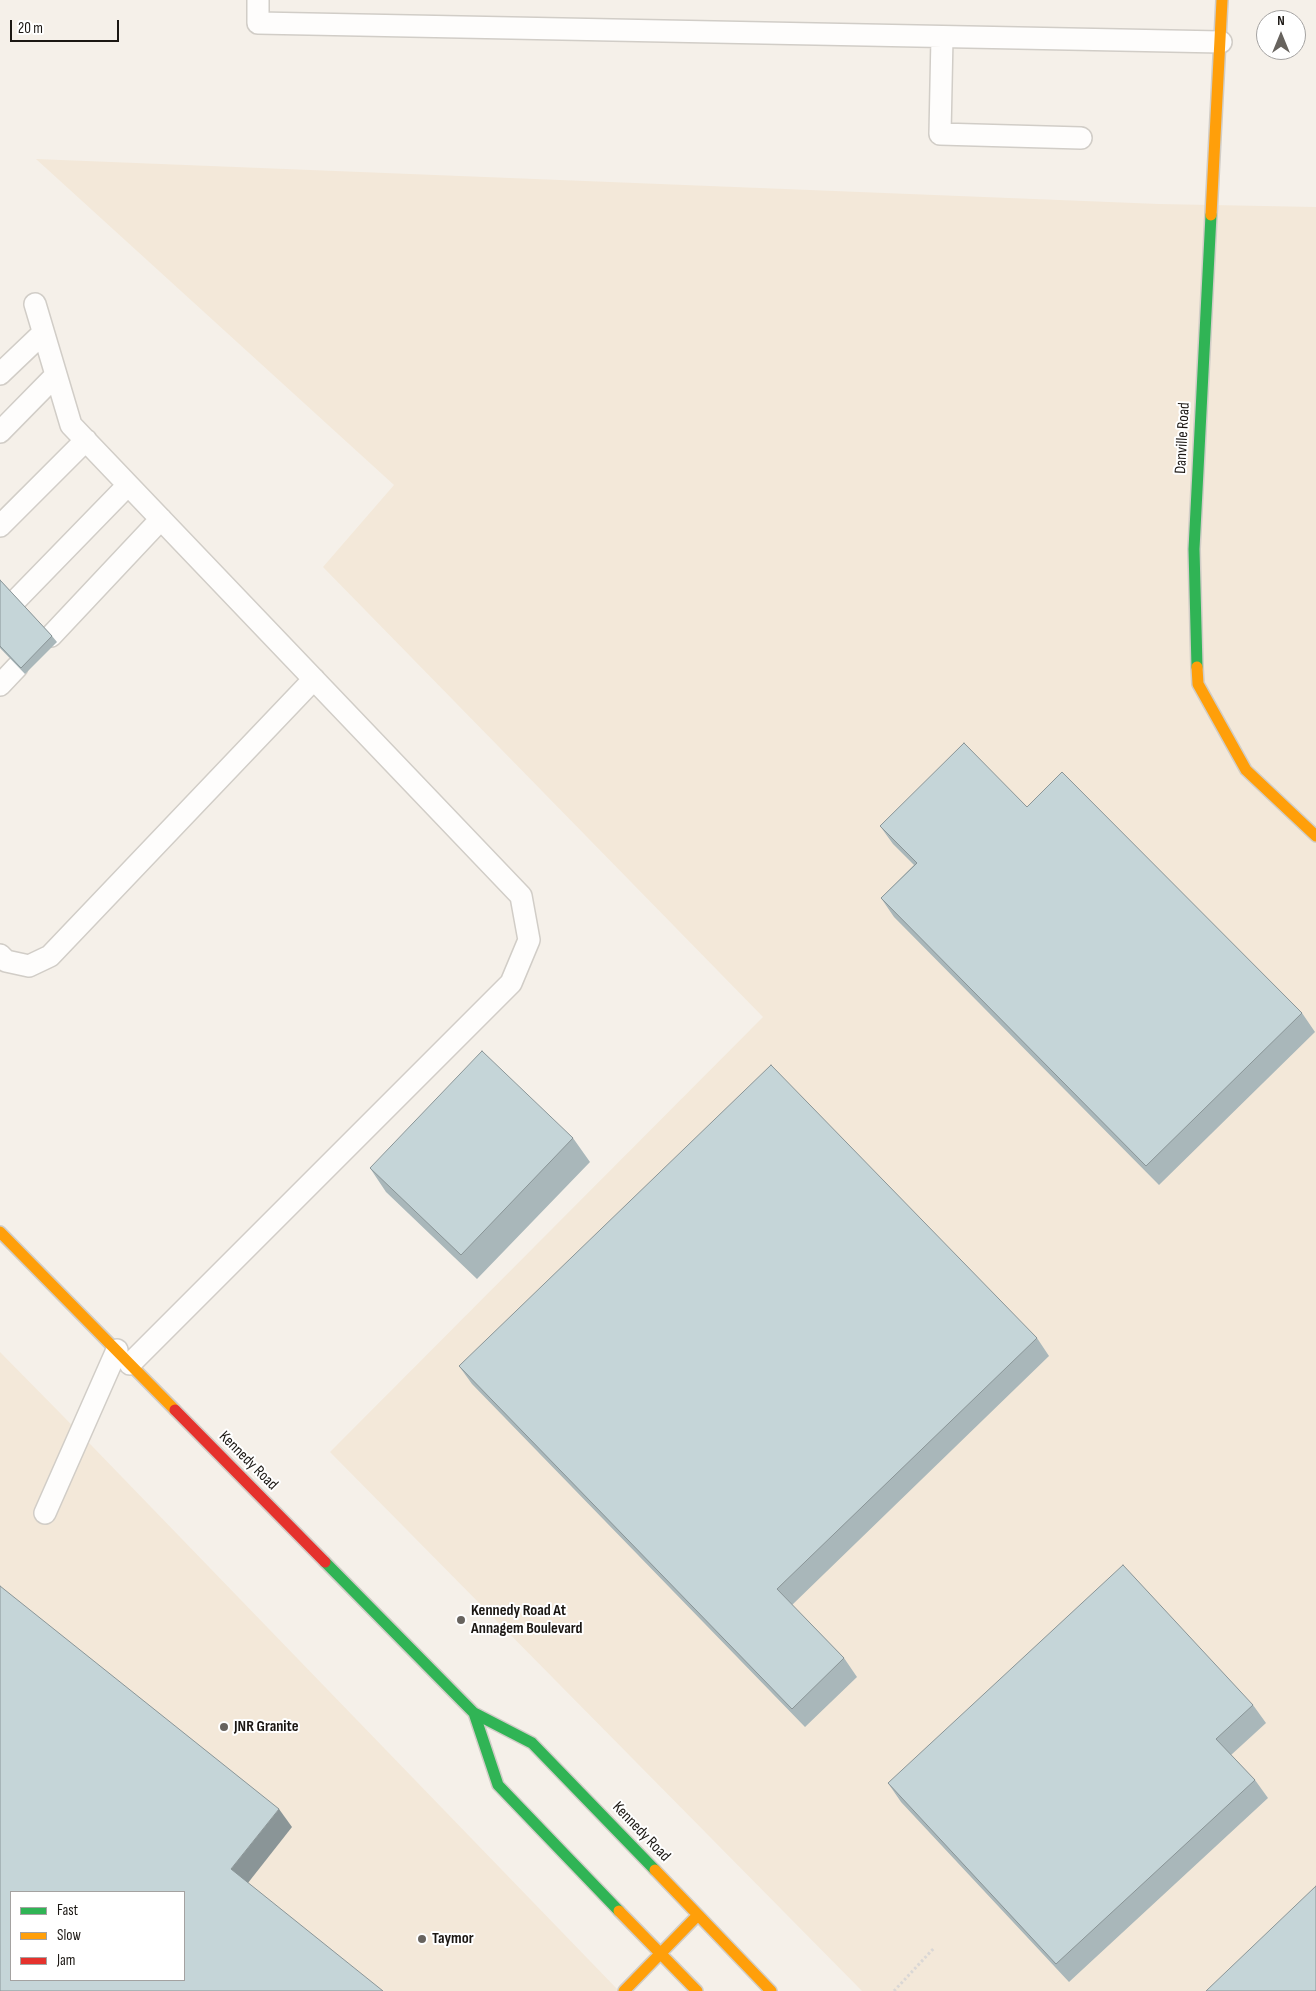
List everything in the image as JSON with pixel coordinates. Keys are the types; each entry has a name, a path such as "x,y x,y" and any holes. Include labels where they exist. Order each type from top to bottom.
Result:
{"main road":[{"name":"Danville Road","path":"1222,0 1194,549 1195,636 1198,684 1246,770 1316,836"},
{"name":"Kennedy Road","path":"0,1232 474,1713 532,1743 771,1991"},
{"name":"Kennedy Road","path":"474,1713 498,1785 697,1991"},
{"path":"624,1991 698,1915"}],"lane":[{"path":"258,0 258,23 1221,42"},
{"path":"942,37 940,134 1081,138"},
{"path":"35,304 71,425 521,896 529,940 511,983 124,1357 45,1513"},
{"path":"0,374 43,333"},
{"path":"0,432 56,375"},
{"path":"0,526 86,440"},
{"path":"17,600 128,485"},
{"path":"51,636 161,519"},
{"path":"0,686 17,667"},
{"path":"0,955 6,961 29,966 50,956 314,679"}],"path":[{"path":"894,1991 934,1948"}],"shaded area":[{"path":"36,159 1159,204 1316,207 1316,1991 862,1991 330,1452 763,1017 323,567 394,485"},
{"path":"0,1352 63,1416 619,1991 0,1991"}],"building":[{"path":"0,580 52,636 21,668 0,646"},
{"path":"964,743 1027,807 1062,772 1302,1013 1146,1166 881,898 917,863 880,826"},
{"path":"482,1051 573,1138 461,1255 370,1168"},
{"path":"771,1065 1037,1338 777,1589 844,1658 792,1709 459,1366"},
{"path":"1123,1565 1253,1705 1216,1739 1255,1780 1056,1964 888,1783"},
{"path":"0,1586 279,1809 231,1869 383,1991 0,1991"},
{"path":"1316,1886 1316,1991 1206,1991"}],"traffic: fast":[{"path":"1197,667 1194,549 1211,215"},
{"path":"325,1562 474,1713 532,1743 655,1870"},
{"path":"474,1713 498,1785 619,1911"}],"traffic: slow":[{"path":"1211,215 1222,0"},
{"path":"1197,667 1198,684 1246,770 1316,836"},
{"path":"0,1232 175,1410"},
{"path":"655,1870 771,1991"},
{"path":"619,1911 697,1991"},
{"path":"624,1991 698,1915"}],"traffic: jam":[{"path":"175,1410 325,1562"}],"place":[{"name":"Kennedy Road At Annagem Boulevard","path":"461,1620"},
{"name":"JNR Granite","path":"224,1727"},
{"name":"Taymor","path":"422,1939"}]}
